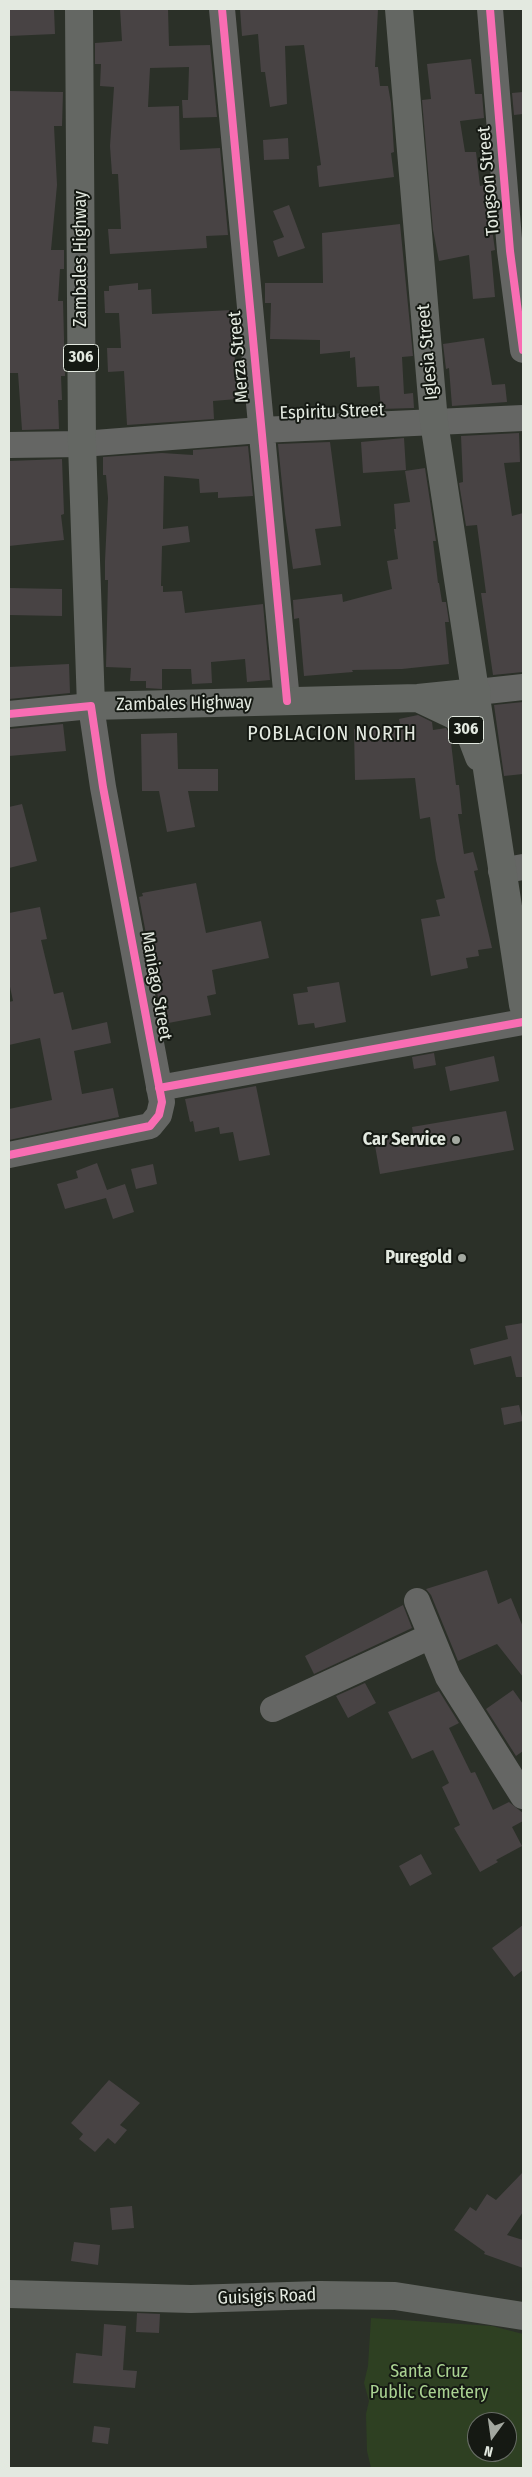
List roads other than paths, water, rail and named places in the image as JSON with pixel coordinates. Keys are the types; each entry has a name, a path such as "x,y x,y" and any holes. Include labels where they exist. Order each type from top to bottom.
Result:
{"main road":[{"name":"Zambales Highway","path":"79,9 82,444 91,706 418,698 477,692"},
{"name":"Iglesia Street","path":"399,9 434,422 477,692"},
{"name":"306","path":"477,692 489,784"},
{"name":"306","path":"418,698 456,716 471,736 489,784 512,869 523,1004"},
{"name":"Guisigis Road","path":"9,2294 191,2299 320,2295 396,2296 523,2316"}],"street":[{"name":"Merza Street","path":"222,9 287,702"},
{"name":"Tongson Street","path":"490,9 510,251 523,350"},
{"name":"Espiritu Street","path":"9,445 82,444 261,430 523,418"},
{"path":"477,692 523,687"},
{"path":"9,714 91,706"},
{"name":"Maniago Street","path":"9,1155 150,1126 159,1115 162,1102 91,706"},
{"path":"159,1088 523,1022"},
{"path":"417,1601 448,1678 523,1796"},
{"path":"273,1709 431,1636"}],"place":[{"name":"Car Service","path":"456,1140"},
{"name":"Puregold","path":"462,1258"}],"district":[{"name":"POBLACION NORTH","path":"332,734"}],"park label":[{"name":"Santa Cruz Public Cemetery","path":"429,2382"}]}
